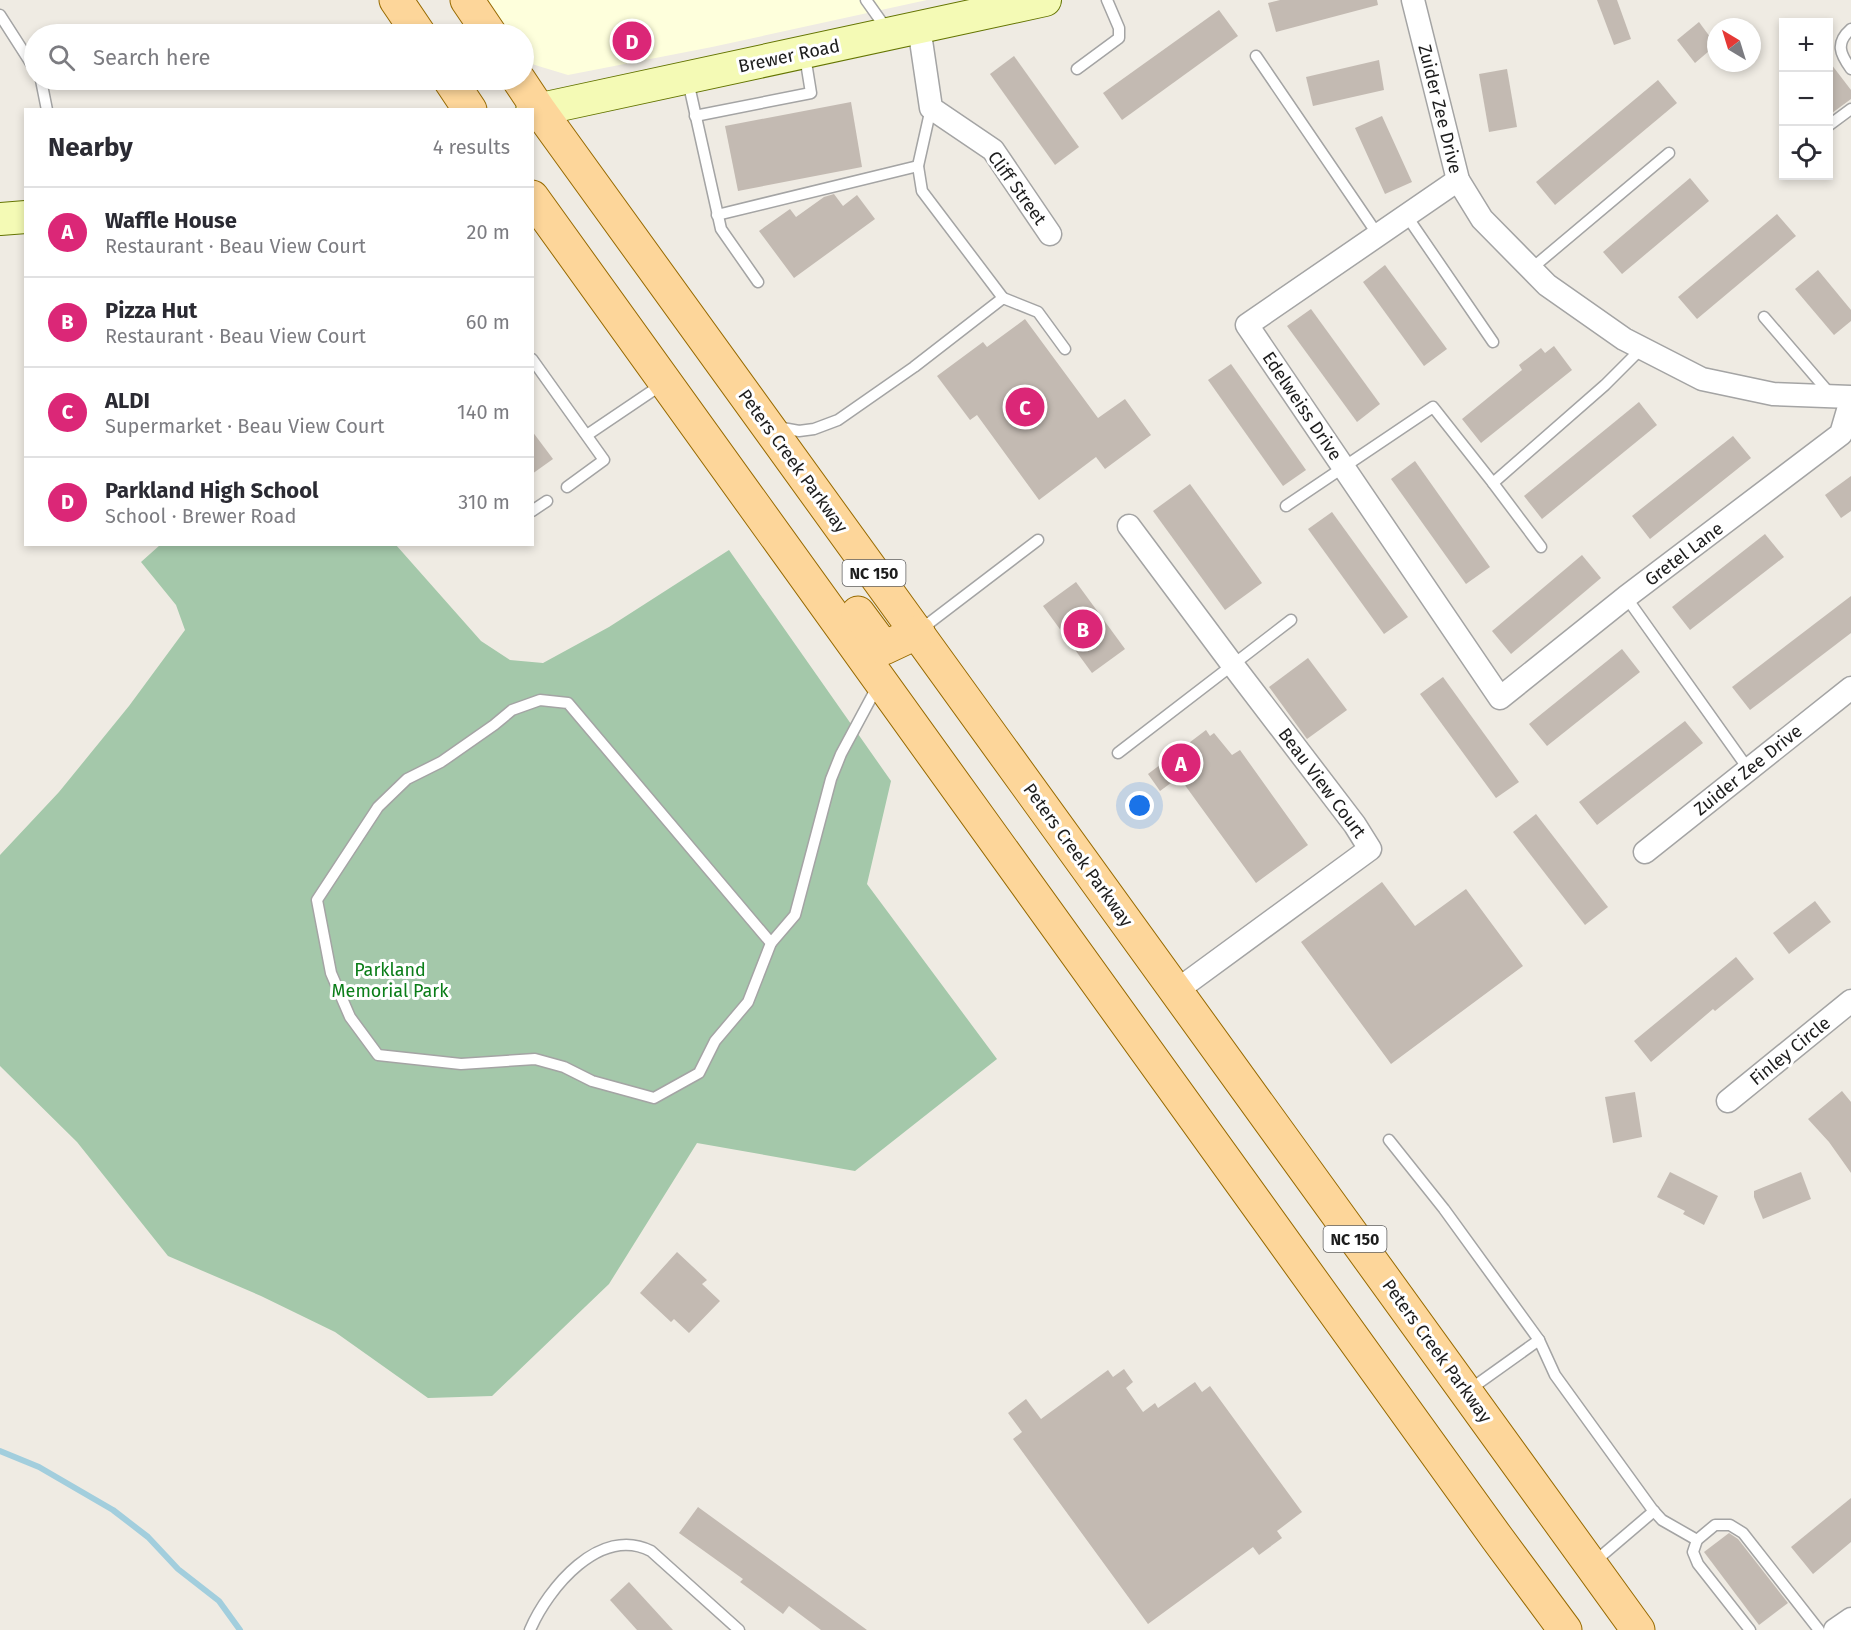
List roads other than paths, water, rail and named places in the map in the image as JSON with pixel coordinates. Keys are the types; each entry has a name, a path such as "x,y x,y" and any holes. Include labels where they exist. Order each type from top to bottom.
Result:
{"main road":[{"path":"396,0 412,24"},
{"path":"467,0 483,24"},
{"path":"457,90 469,108"},
{"name":"Peters Creek Parkway","path":"525,90 536,110 918,632 1638,1630"},
{"name":"NC 150","path":"535,207 669,388 1565,1630"},
{"path":"669,388 816,558 884,648 918,632"},
{"path":"1497,1538 1526,1549 1588,1630"}],"street":[{"name":"Brewer Road","path":"536,110 1045,0"},
{"name":"Zuider Zee Drive","path":"1413,0 1458,180 1482,219 1547,285 1624,339 1702,379 1773,394 1845,398"},
{"path":"905,30 931,108"},
{"name":"Cliff Street","path":"931,108 993,150 1050,234"},
{"name":"Edelweiss Drive","path":"1458,180 1247,325 1500,698"},
{"path":"0,219 24,217"},
{"name":"Gretel Lane","path":"1500,698 1626,597 1841,434 1845,398"},
{"name":"Beau View Court","path":"1129,526 1356,825 1370,849 1176,991"},
{"name":"Zuider Zee Drive","path":"1645,852 1851,688"},
{"name":"Finley Circle","path":"1728,1101 1851,1001"},
{"path":"1835,1630 1851,1619"}],"lane":[{"path":"866,0 905,30"},
{"path":"1077,69 1119,38 1119,28 1107,0"},
{"path":"0,15 24,52"},
{"path":"1851,29 1841,41 1839,48 1842,57 1851,69"},
{"path":"695,116 811,93 804,52"},
{"path":"1256,56 1378,235"},
{"path":"688,77 721,229 758,282"},
{"path":"44,90 47,108"},
{"path":"931,108 918,166 922,191 1003,298 1038,312 1065,349"},
{"path":"1833,122 1851,109"},
{"path":"1531,268 1669,153"},
{"path":"717,215 918,166"},
{"path":"1406,215 1493,342"},
{"path":"768,426 799,431 814,429 838,420 914,367 1003,298"},
{"path":"1764,316 1845,398"},
{"path":"1493,483 1605,385 1642,348"},
{"path":"534,362 604,460 567,487"},
{"path":"587,435 669,388"},
{"path":"1286,506 1433,407 1541,547"},
{"path":"534,510 547,501"},
{"path":"918,632 1038,540"},
{"path":"1626,597 1749,770"},
{"path":"1118,753 1291,620"},
{"path":"771,943 568,703 540,700 512,710 441,762 407,779 378,807 317,900 331,973 350,1017 378,1055 461,1064 535,1059 564,1067 592,1081 654,1098 699,1073 715,1041 748,1002 771,943 795,915 831,779 841,754 880,681"},
{"path":"1389,1140 1444,1209 1539,1340 1555,1375 1654,1511 1662,1520 1696,1540"},
{"path":"1466,1392 1539,1340"},
{"path":"1591,1565 1654,1511"},
{"path":"1750,1630 1698,1564 1693,1552 1696,1540 1715,1525 1730,1525 1743,1533 1819,1630"},
{"path":"530,1630 535,1618 555,1589 588,1555 613,1546 639,1545 651,1551 739,1630"}],"waterway":[{"path":"0,1451 39,1467 113,1510 148,1537 178,1569 219,1601 240,1630"}],"place":[{"name":"Parkland High School","path":"632,41"},
{"name":"ALDI","path":"1025,407"},
{"name":"Pizza Hut","path":"1083,629"},
{"name":"Waffle House","path":"1181,763"}],"park label":[{"name":"Parkland Memorial Park","path":"390,980"}]}
